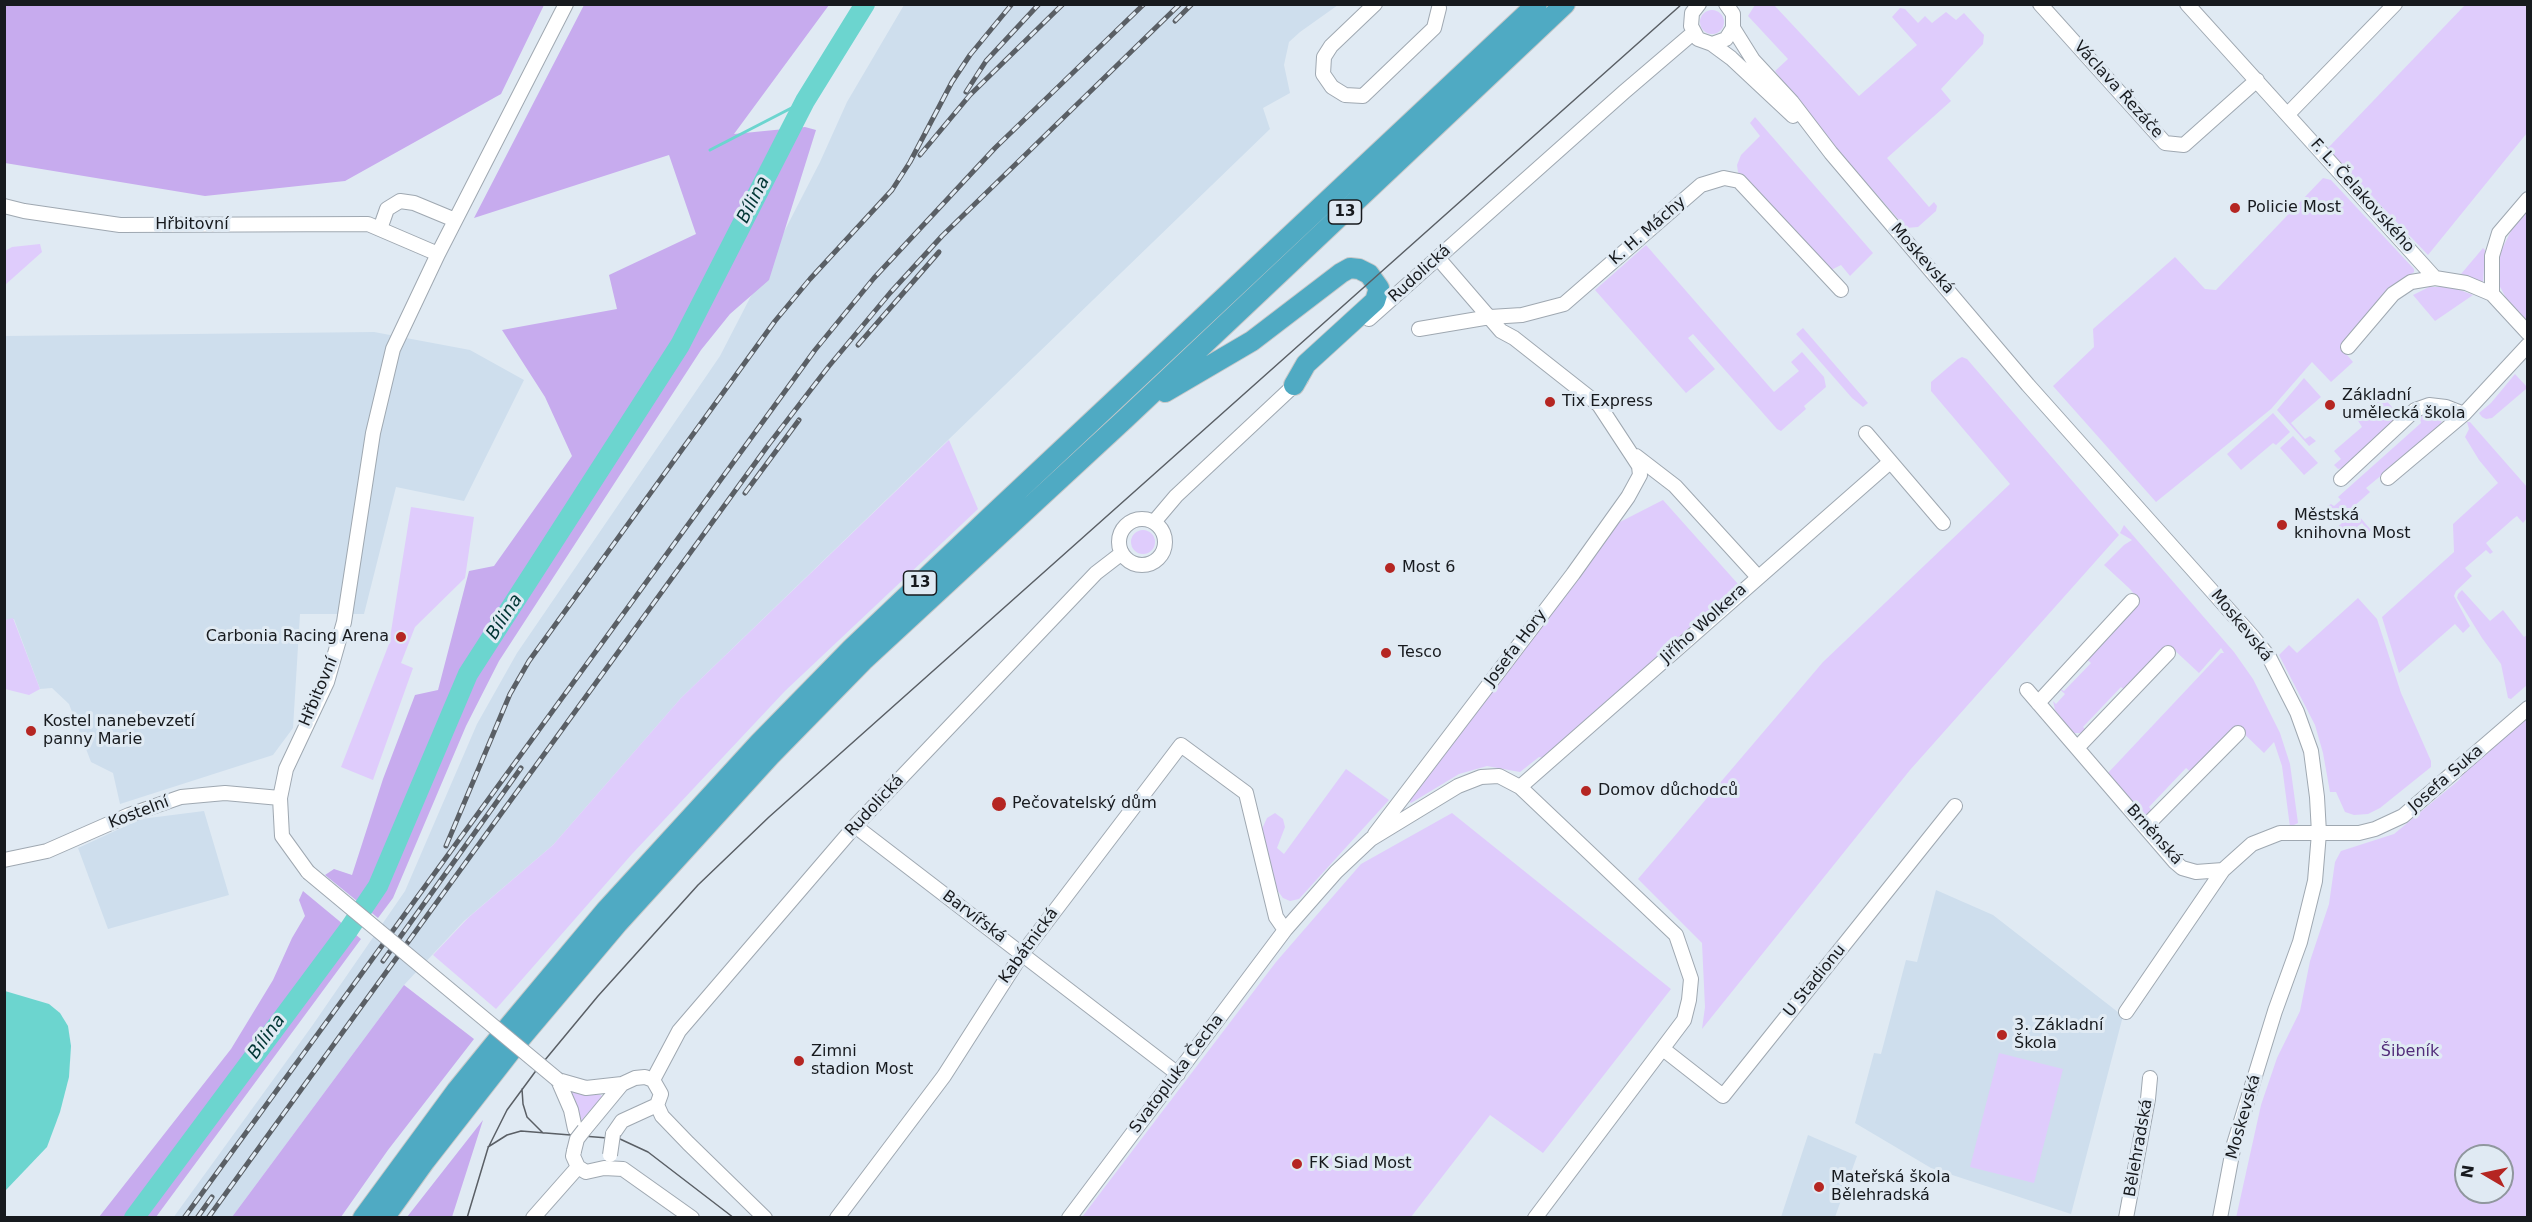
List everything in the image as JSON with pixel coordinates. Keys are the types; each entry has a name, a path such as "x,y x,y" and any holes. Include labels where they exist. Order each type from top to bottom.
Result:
{"highway":[{"name":"13","path":"363,1218 457,1090 508,1026 614,902 759,743 852,648 982,524 1537,4"},
{"name":"13","path":"384,1218 425,1161 521,1038 618,923 697,834 863,661 1125,419 1565,4"},
{"path":"1125,419 1159,396 1252,341 1341,273 1350,268 1369,274 1379,288 1375,301 1306,364 1294,385"}],"street":[{"path":"438,254 566,4"},
{"path":"1376,4 1331,46 1324,57 1323,74 1332,87 1345,94 1363,96 1434,28 1440,6"},
{"path":"1696,5 1690,19 1693,33 1712,44 1726,39 1734,28 1733,14 1726,4"},
{"name":"Václava Řezáče","path":"2040,4 2164,143 2184,145 2257,80"},
{"name":"F. L. Čelakovského","path":"2187,4 2435,278"},
{"path":"2288,114 2395,4"},
{"name":"Moskevská","path":"1734,28 1753,60 1792,102 1831,153 2028,385 2269,657 2297,712 2311,750 2318,797 2319,833 2315,881 2300,942 2275,1011 2234,1144 2220,1218"},
{"name":"Rudolická","path":"1154,522 1176,496 1294,385 1693,33"},
{"name":"Moskevská","path":"1712,44 1731,58 1831,153"},
{"name":"K. H. Máchy","path":"1419,329 1490,317 1522,315 1564,304 1701,185 1724,178 1739,181 1841,290"},
{"path":"2492,294 2492,256 2499,233 2528,199"},
{"path":"380,229 387,209 400,201 414,203 455,220"},
{"name":"Hřbitovní","path":"4,206 24,212 120,225 368,224 438,254 393,349 373,434 344,622 327,682 286,769 280,798 282,836 308,872 558,1080"},
{"name":"Josefa Hory","path":"1371,839 1573,574 1638,483 1640,475 1639,466 1599,405 1514,338 1501,331 1438,258"},
{"path":"2348,347 2393,294 2411,282 2435,278 2466,283 2492,294 2528,333"},
{"path":"2388,478 2464,414 2528,345"},
{"path":"2341,479 2415,410 2429,405 2446,407 2464,414"},
{"path":"1866,433 1943,522"},
{"name":"Josefa Hory","path":"1629,451 1675,486 1758,577"},
{"name":"Jiřího Wolkera","path":"1520,787 1890,462"},
{"path":"1139,519 1154,522 1163,531 1166,545 1160,557 1147,565 1133,563 1122,553 1119,538 1126,525 1139,519"},
{"name":"Rudolická","path":"653,1080 679,1031 855,826 1096,573 1122,553"},
{"path":"2038,703 2132,601"},
{"path":"2077,748 2168,653"},
{"name":"Brněnská","path":"2027,690 2182,868 2196,872 2223,870"},
{"name":"Josefa Suka","path":"2319,833 2359,833 2375,829 2403,816 2528,708"},
{"path":"2145,827 2238,733"},
{"name":"Kabátnická","path":"837,1218 933,1090 1022,954 1181,745 1246,793 1276,917 1285,930"},
{"name":"Svatopluka Čecha","path":"1069,1218 1285,930 1336,872 1371,839 1458,786 1481,777 1499,776 1520,787"},
{"path":"1520,787 1676,935 1691,979 1684,1020 1535,1218"},
{"name":"Kostelní","path":"4,860 48,851 152,806 181,797 225,793 280,798"},
{"name":"U Stadionu","path":"1663,1049 1723,1096 1955,806"},
{"name":"Barvířská","path":"855,826 1178,1074"},
{"path":"2126,1012 2223,870 2252,844 2266,837 2280,833 2319,833"},
{"path":"558,1080 586,1088 622,1084 635,1078 645,1077 653,1080 660,1094 657,1105 662,1116 765,1218"},
{"name":"Bělehradská","path":"2126,1218 2150,1078"},
{"path":"558,1080 571,1110 577,1138 573,1156 578,1167 586,1172 607,1162 623,1169 693,1218"},
{"path":"577,1138 622,1084"},
{"path":"607,1162 613,1134 622,1121 657,1105"},
{"path":"533,1218 578,1167"}],"shaded area":[{"path":"4,5 544,5 501,94 345,181 205,196 5,163"},
{"path":"584,5 829,5 734,134 805,127 816,130 769,280 730,314 701,350 499,661 466,726 393,898 378,918 325,875 334,869 352,875 383,779 415,695 438,690 469,571 494,566 572,456 545,397 502,330 617,309 609,275 696,234 669,155 474,218"},
{"path":"904,5 1338,5 1289,42 1284,65 1290,93 1263,108 1270,129 681,698 553,845 464,921 404,985 232,1217 173,1218 312,1026 405,891 477,724 517,653 720,356 820,162 847,102"},
{"path":"374,332 470,350 524,380 464,501 396,487 364,614 300,614 293,728 273,755 120,804 113,773 91,762 69,704 52,688 40,689 14,619 5,620 5,336"},
{"path":"204,811 229,895 108,929 78,848 141,819"},
{"name":"3. Základní Škola","path":"1936,890 1993,915 2123,1016 2071,1214 1931,1168 1855,1123 1874,1053 1881,1054 1906,960 1917,962"},
{"path":"303,891 361,939 156,1217 99,1217 231,1049 273,980 305,916 299,900"},
{"path":"404,985 474,1039 388,1150 341,1217 232,1217"},
{"path":"5,991 49,1004 60,1013 68,1026 71,1046 69,1077 60,1112 47,1147 5,1191"},
{"path":"483,1120 452,1217 407,1217"},
{"name":"Mateřská škola Bělehradská","path":"1808,1135 1857,1156 1835,1217 1781,1217"}],"green space":[{"path":"1755,5 1774,5 1859,96 1917,45 1892,17 1900,8 1905,9 1918,23 1925,16 1932,23 1946,12 1956,20 1964,13 1984,35 1983,44 1941,89 1951,101 1887,158 1929,207 1934,202 1937,206 1936,211 1918,227 1906,228 1806,114 1775,71 1788,59 1748,16"},
{"path":"2465,5 2527,5 2527,133 2428,255 2327,149"},
{"path":"1712,10 1717,11 1723,17 1723,27 1717,33 1712,34 1707,33 1701,27 1700,22 1701,17 1707,11"},
{"path":"1755,117 1873,253 1850,276 1841,265 1829,271 1738,172 1737,165 1741,155 1760,136 1750,123"},
{"path":"2323,178 2331,180 2414,269 2414,272 2393,288 2341,348 2353,362 2331,382 2312,362 2271,409 2156,502 2053,386 2094,347 2093,329 2175,257 2205,289 2216,290"},
{"path":"2527,211 2527,320 2513,311 2498,283 2499,255 2512,229"},
{"path":"40,244 42,252 5,285 5,251 12,247"},
{"path":"1646,245 1774,392 1799,371 1791,362 1802,352 1824,377 1826,387 1781,431 1693,334 1688,338 1715,369 1686,393 1595,290"},
{"path":"2483,248 2485,250 2483,283 2461,274"},
{"path":"2429,287 2452,287 2473,295 2435,321 2413,295"},
{"path":"1803,328 1868,403 1863,407 1852,398 1796,334"},
{"path":"1962,357 1967,359 2119,535 1910,770 1702,1029 1705,1007 1702,943 1638,879 1823,662 2010,484 1931,391 1931,382"},
{"path":"2515,374 2527,390 2492,418 2482,417 2479,413 2491,403"},
{"path":"2304,378 2321,397 2291,423 2305,439 2310,436 2316,441 2309,446 2277,410"},
{"path":"2383,397 2400,416 2342,468 2338,469 2334,465 2341,459 2334,451 2362,427 2357,419"},
{"path":"2432,411 2440,413 2442,419 2440,427 2366,488 2370,492 2352,508 2371,530 2369,532 2362,523 2357,527 2361,532 2358,535 2351,528 2341,536 2335,529 2342,523 2328,506 2331,504 2334,506 2341,500 2338,497 2421,423 2419,414"},
{"path":"2273,413 2290,432 2241,470 2227,454"},
{"path":"2467,422 2470,422 2527,487 2527,518 2523,523 2517,516 2513,519 2486,543 2493,552 2490,554 2486,550 2465,568 2472,576 2456,591 2454,596 2470,626 2463,633 2455,624 2399,673 2382,617 2454,552 2453,524 2498,483 2479,460 2465,437 2469,429"},
{"path":"2293,436 2318,463 2304,475 2280,448"},
{"path":"949,440 978,509 785,691 632,854 496,1009 433,955 469,917 553,845 681,698"},
{"path":"1663,500 1738,584 1544,758 1539,757 1520,772 1487,766 1459,774 1411,803 1408,800 1618,523"},
{"name":"Carbonia Racing Arena","path":"411,507 474,517 465,578 415,627 401,663 413,668 373,780 341,767 389,644"},
{"path":"2124,525 2234,652 2253,679 2280,733 2290,764 2298,823 2290,827 2282,766 2274,742 2264,753 2238,728 2193,774 2186,768 2149,807 2154,813 2145,816 2140,813 2107,774 2221,653 2224,653 2221,648 2199,673 2171,647 2128,692 2121,687 2083,727 2089,733 2073,733 2055,710 2053,701 2056,704 2065,694 2057,687 2064,691 2091,663 2083,656 2138,599 2104,565 2132,540 2120,533"},
{"path":"1143,530 1151,534 1155,542 1151,550 1143,554 1135,550 1131,542 1135,534"},
{"path":"2462,590 2490,621 2503,610 2524,637 2527,635 2527,685 2511,699 2508,698 2501,664 2457,598"},
{"path":"2358,598 2377,619 2401,693 2431,761 2431,767 2380,808 2368,814 2354,815 2345,812 2336,792 2330,792 2315,725 2279,655 2289,645 2297,653"},
{"path":"13,618 40,689 29,695 5,689 5,620"},
{"name":"Šibeník","path":"2527,716 2527,1217 2236,1218 2261,1105 2277,1058 2300,1011 2310,961 2329,904 2335,862 2341,851 2394,834 2459,780 2468,766"},
{"path":"1346,769 1389,800 1299,899 1290,901 1283,898 1275,887 1261,831 1267,818 1275,813 1283,819 1285,827 1277,848 1284,854"},
{"path":"1452,813 1671,989 1543,1153 1490,1115 1411,1217 1082,1217 1276,962 1361,864"},
{"path":"1999,1053 2063,1069 2034,1183 1970,1167"},
{"path":"571,1091 602,1097 581,1121"}],"waterway":[{"name":"Bílina","path":"134,1218 349,929 378,886 468,674 680,345 805,101 865,4"},
{"path":"710,150 805,101"}],"tram line":[{"path":"467,1218 488,1148 507,1110 535,1072 598,996 698,885 769,817 1682,4"},
{"path":"522,1089 527,1117 543,1133"},
{"path":"488,1147 507,1135 521,1131 620,1139 648,1152 734,1218"}],"railway":[{"path":"446,846 510,694 529,661 775,321 810,279 892,190 910,162 952,82 970,55 1012,4"},
{"path":"966,92 986,61 1039,4"},
{"path":"920,155 970,95 1063,4"},
{"path":"184,1218 815,350 874,278 995,148 1144,4"},
{"path":"208,1218 769,444 829,366 890,293 942,236 1180,4"},
{"path":"1175,21 1192,4"},
{"path":"858,345 939,252"},
{"path":"745,493 799,420"},
{"path":"383,961 521,768"},
{"path":"197,1218 212,1197"}],"place":[{"name":"Policie Most","path":"2235,208"},
{"name":"Tix Express","path":"1550,402"},
{"name":"Základní umělecká škola","path":"2330,405"},
{"name":"Městská knihovna Most","path":"2282,525"},
{"name":"Most 6","path":"1390,568"},
{"name":"Carbonia Racing Arena","path":"401,637"},
{"name":"Tesco","path":"1386,653"},
{"name":"Kostel nanebevzetí panny Marie","path":"31,731"},
{"name":"Domov důchodců","path":"1586,791"},
{"name":"Pečovatelský dům","path":"999,804"},
{"name":"3. Základní Škola","path":"2002,1035"},
{"name":"Zimni stadion Most","path":"799,1061"},
{"name":"FK Siad Most","path":"1297,1164"},
{"name":"Mateřská škola Bělehradská","path":"1819,1187"}]}
